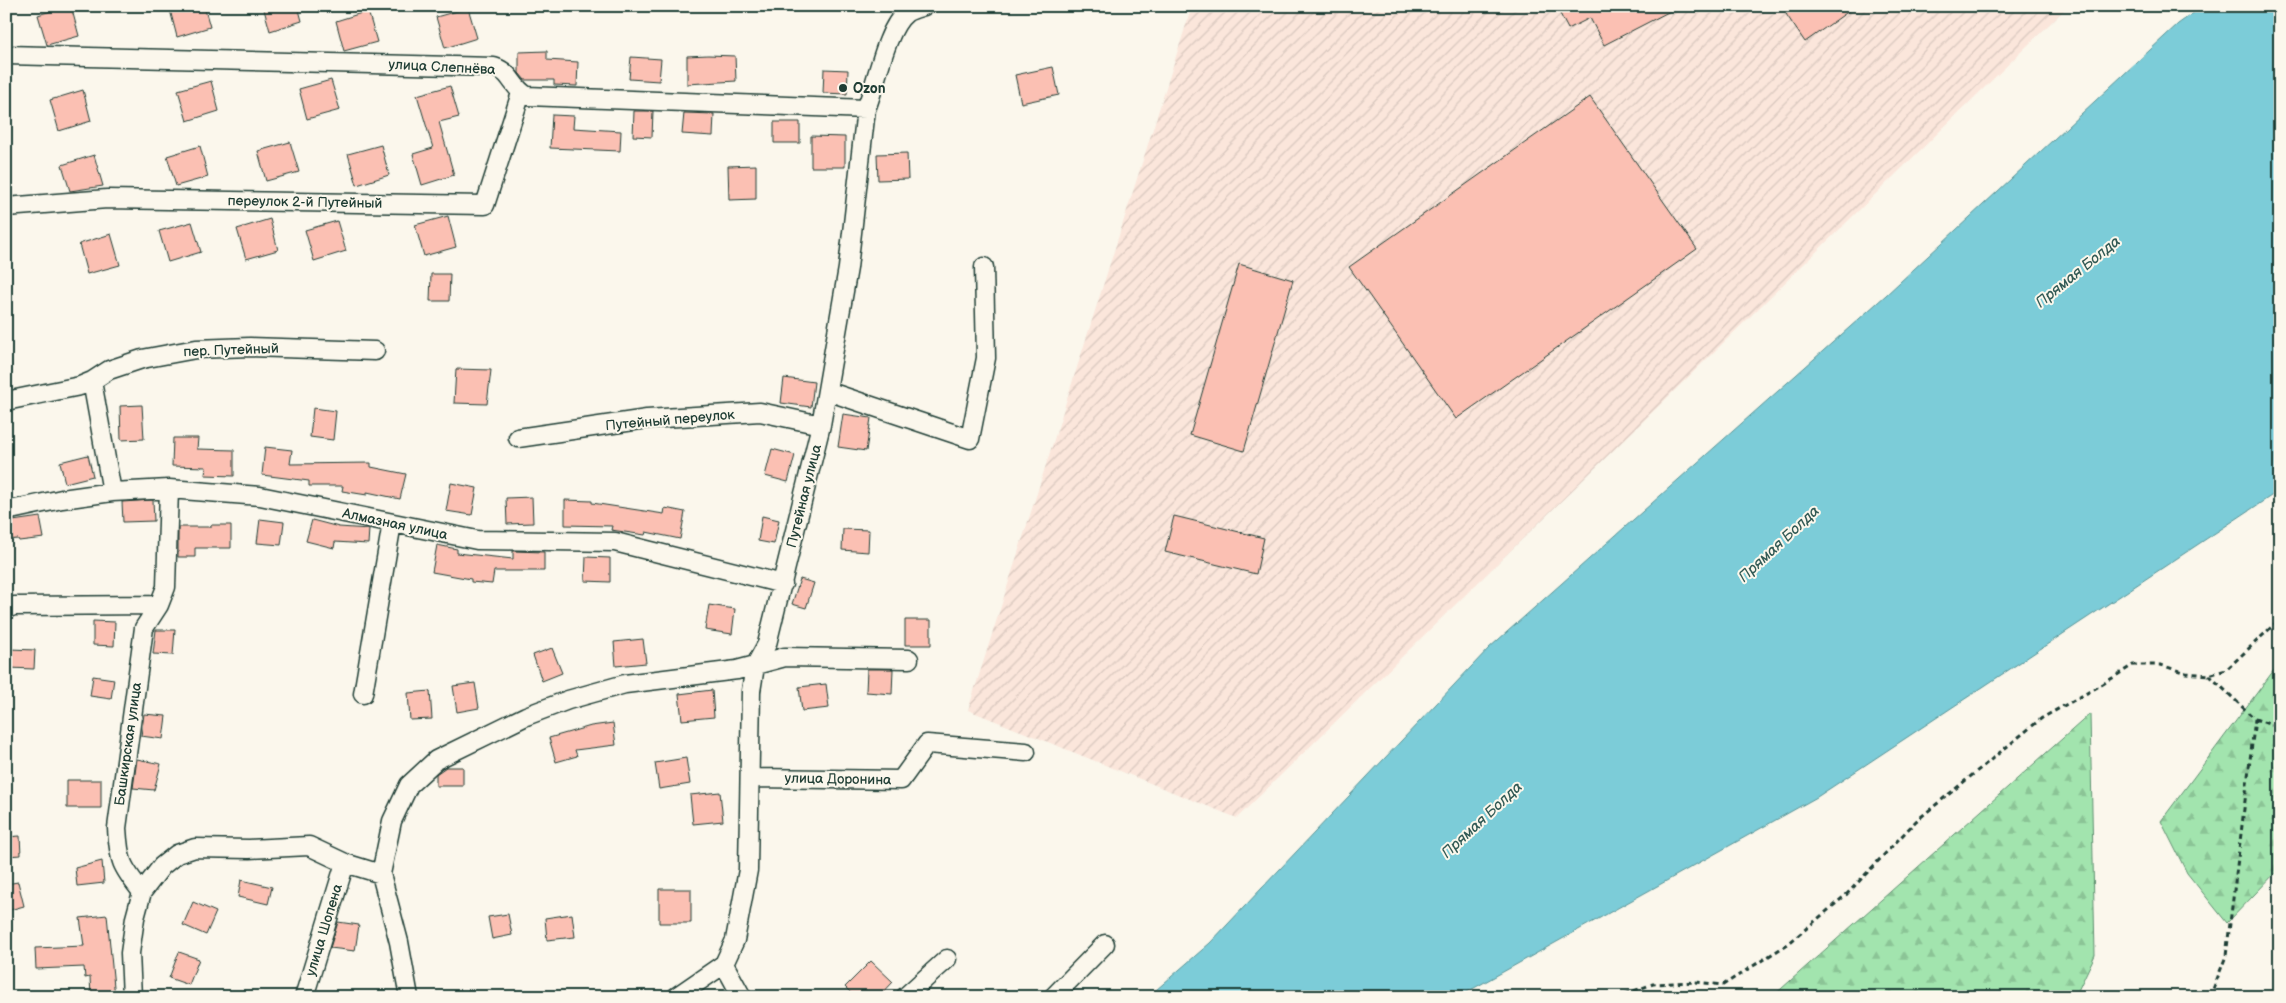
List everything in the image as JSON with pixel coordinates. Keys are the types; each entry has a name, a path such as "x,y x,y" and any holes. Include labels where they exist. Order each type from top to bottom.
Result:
{"street":[{"name":"Путейная улица","path":"724,964 735,940 748,870 751,690 755,666 767,644 822,425 848,268 866,109 889,38 905,14 924,6"},
{"name":"улица Слепнёва","path":"6,55 494,67 504,70 516,90 521,93"},
{"path":"521,93 526,96 536,97 866,109"},
{"name":"переулок 2-й Путейный","path":"6,207 107,199 485,206 521,93"},
{"path":"827,391 970,439 986,358 984,267"},
{"name":"пер. Путейный","path":"6,401 80,386 109,370 142,359 196,349 250,347 376,351"},
{"path":"92,381 112,492"},
{"name":"Путейный переулок","path":"518,438 647,419 760,412 822,425"},
{"name":"Алмазная улица","path":"6,510 112,492 169,489 260,496 477,540 615,542 783,584"},
{"name":"Башкирская улица","path":"142,892 129,876 119,857 117,828 144,628 159,604 166,587 169,489"},
{"path":"363,694 392,523"},
{"path":"6,609 14,606 159,604"},
{"path":"409,997 399,942 381,874 392,821 409,785 436,760 526,716 578,697 625,684 712,674 785,658 909,659"},
{"name":"улица Доронина","path":"751,778 901,780 927,744 1026,752"},
{"path":"132,997 130,953 135,918 142,892 162,866 177,854 195,848 249,849 309,846 345,863 381,874"},
{"name":"улица Шопена","path":"304,997 345,863"},
{"path":"1054,997 1105,944"},
{"path":"905,997 947,959"},
{"path":"676,997 724,964 742,997"}],"path":[{"path":"1617,997 1652,984 1695,982 1723,985 1788,944 1847,894 1916,821 2042,718 2133,665 2161,665 2186,673 2209,675 2226,670 2280,619"},
{"path":"2209,675 2255,719 2280,728"},
{"path":"2210,997 2226,956 2255,719"}],"shaded area":[{"path":"1192,6 2068,6 1237,818 968,710"}],"green space":[{"path":"2280,662 2280,868 2227,923 2187,873 2161,821"},
{"path":"2090,714 2095,955 2075,997 1772,997"}],"water":[{"name":"Прямая Болда","path":"2203,6 2280,6 2280,490 1817,797 1458,997 1148,997 1210,943 1489,648 1886,295 2178,24"}],"building":[{"path":"71,6 79,36 47,45 38,15"},
{"path":"169,6 204,6 210,27 177,37"},
{"path":"263,6 298,6 302,21 270,31"},
{"path":"1556,6 1680,6 1604,45 1590,18 1568,29"},
{"path":"1796,6 1856,6 1805,42 1786,14"},
{"path":"468,8 477,38 445,48 436,17"},
{"path":"368,11 377,42 344,51 336,21"},
{"path":"547,51 547,60 578,62 577,86 554,85 554,80 525,80 519,73 519,52"},
{"path":"687,56 735,56 736,81 687,84"},
{"path":"631,57 661,59 659,81 629,79"},
{"path":"1053,67 1059,95 1021,103 1015,75"},
{"path":"824,69 848,70 847,94 823,93"},
{"path":"331,80 340,110 307,119 299,89"},
{"path":"211,81 219,111 187,121 178,90"},
{"path":"450,86 459,117 439,122 454,175 422,185 413,154 433,148 417,95"},
{"path":"83,90 91,121 59,131 50,100"},
{"path":"1590,97 1697,249 1456,419 1349,267"},
{"path":"634,111 653,111 652,137 633,136"},
{"path":"684,113 714,114 713,136 682,134"},
{"path":"552,115 574,116 573,128 621,131 620,151 550,148"},
{"path":"774,122 800,122 800,143 774,143"},
{"path":"811,136 845,137 845,167 811,167"},
{"path":"290,142 299,172 266,181 258,151"},
{"path":"381,145 389,175 357,185 348,154"},
{"path":"200,146 208,177 176,186 167,156"},
{"path":"907,153 908,179 878,180 877,154"},
{"path":"94,155 103,186 70,191 62,165"},
{"path":"756,165 756,199 729,200 728,166"},
{"path":"448,216 456,247 424,256 415,225"},
{"path":"270,219 278,250 246,259 237,229"},
{"path":"337,221 346,251 314,261 305,230"},
{"path":"192,222 201,252 168,262 159,231"},
{"path":"111,234 120,265 87,274 79,244"},
{"path":"1239,264 1293,280 1244,451 1190,435"},
{"path":"431,274 450,274 449,301 430,301"},
{"path":"456,369 491,370 487,404 454,403"},
{"path":"784,378 814,382 811,407 781,403"},
{"path":"142,405 144,439 121,440 120,406"},
{"path":"313,408 336,411 333,440 310,437"},
{"path":"843,414 871,418 866,451 838,447"},
{"path":"173,438 198,438 197,449 234,450 234,476 205,475 206,467 172,466"},
{"path":"265,447 292,450 290,464 371,463 371,467 406,474 400,499 367,492 367,495 342,491 343,486 309,486 309,481 262,475"},
{"path":"772,449 795,455 788,482 765,476"},
{"path":"88,455 93,476 65,483 60,462"},
{"path":"451,483 477,488 472,515 446,511"},
{"path":"532,497 533,523 507,524 506,498"},
{"path":"153,500 154,521 123,522 122,502"},
{"path":"565,500 592,501 592,503 664,514 665,508 685,512 680,539 646,532 645,535 611,530 612,526 565,525"},
{"path":"762,516 779,520 774,544 758,541"},
{"path":"1174,516 1264,538 1256,574 1165,552"},
{"path":"40,517 44,538 19,541 18,539 6,540 6,522"},
{"path":"260,519 284,522 281,545 257,543"},
{"path":"312,520 339,527 369,529 368,544 335,542 334,548 306,541"},
{"path":"211,525 231,525 231,548 195,548 195,557 178,557 178,527 211,527"},
{"path":"843,529 869,530 868,552 842,550"},
{"path":"437,545 457,549 457,553 513,559 513,551 544,552 544,571 494,571 492,584 471,582 471,579 432,572"},
{"path":"586,557 610,558 610,582 585,581"},
{"path":"800,579 814,583 806,608 792,604"},
{"path":"709,605 735,609 732,634 705,630"},
{"path":"905,620 931,620 931,645 905,645"},
{"path":"93,621 115,622 114,646 93,645"},
{"path":"156,630 175,630 173,655 153,654"},
{"path":"643,639 646,663 616,666 614,642"},
{"path":"552,648 562,673 542,681 533,655"},
{"path":"10,649 35,650 34,669 9,668"},
{"path":"867,669 893,669 892,694 866,692"},
{"path":"93,676 114,679 111,699 90,696"},
{"path":"475,683 479,708 457,712 453,686"},
{"path":"826,684 829,708 802,711 799,687"},
{"path":"712,690 714,717 682,720 679,694"},
{"path":"430,691 432,719 410,720 408,693"},
{"path":"144,714 166,716 163,739 141,736"},
{"path":"613,723 616,745 575,750 577,756 556,762 549,738 591,726"},
{"path":"686,758 690,784 659,789 655,763"},
{"path":"137,759 161,764 154,790 133,788"},
{"path":"446,767 463,767 463,786 436,786 436,774"},
{"path":"67,780 101,780 101,808 67,808"},
{"path":"720,792 723,821 693,824 690,795"},
{"path":"20,836 21,855 6,856 6,837"},
{"path":"102,861 104,883 77,886 75,868"},
{"path":"241,880 272,887 268,904 238,897"},
{"path":"18,882 24,906 6,911 6,884"},
{"path":"659,889 691,889 691,923 659,923"},
{"path":"193,902 216,912 206,935 183,925"},
{"path":"508,914 512,935 492,939 488,917"},
{"path":"572,914 575,937 547,940 545,918"},
{"path":"107,915 115,997 91,997 90,977 85,978 84,967 36,969 35,948 84,946 80,918"},
{"path":"338,922 359,925 355,951 330,948"},
{"path":"179,952 199,959 189,985 169,978"},
{"path":"871,961 893,982 879,997 855,997 845,987"}],"place":[{"name":"Ozon","path":"843,88"}]}
